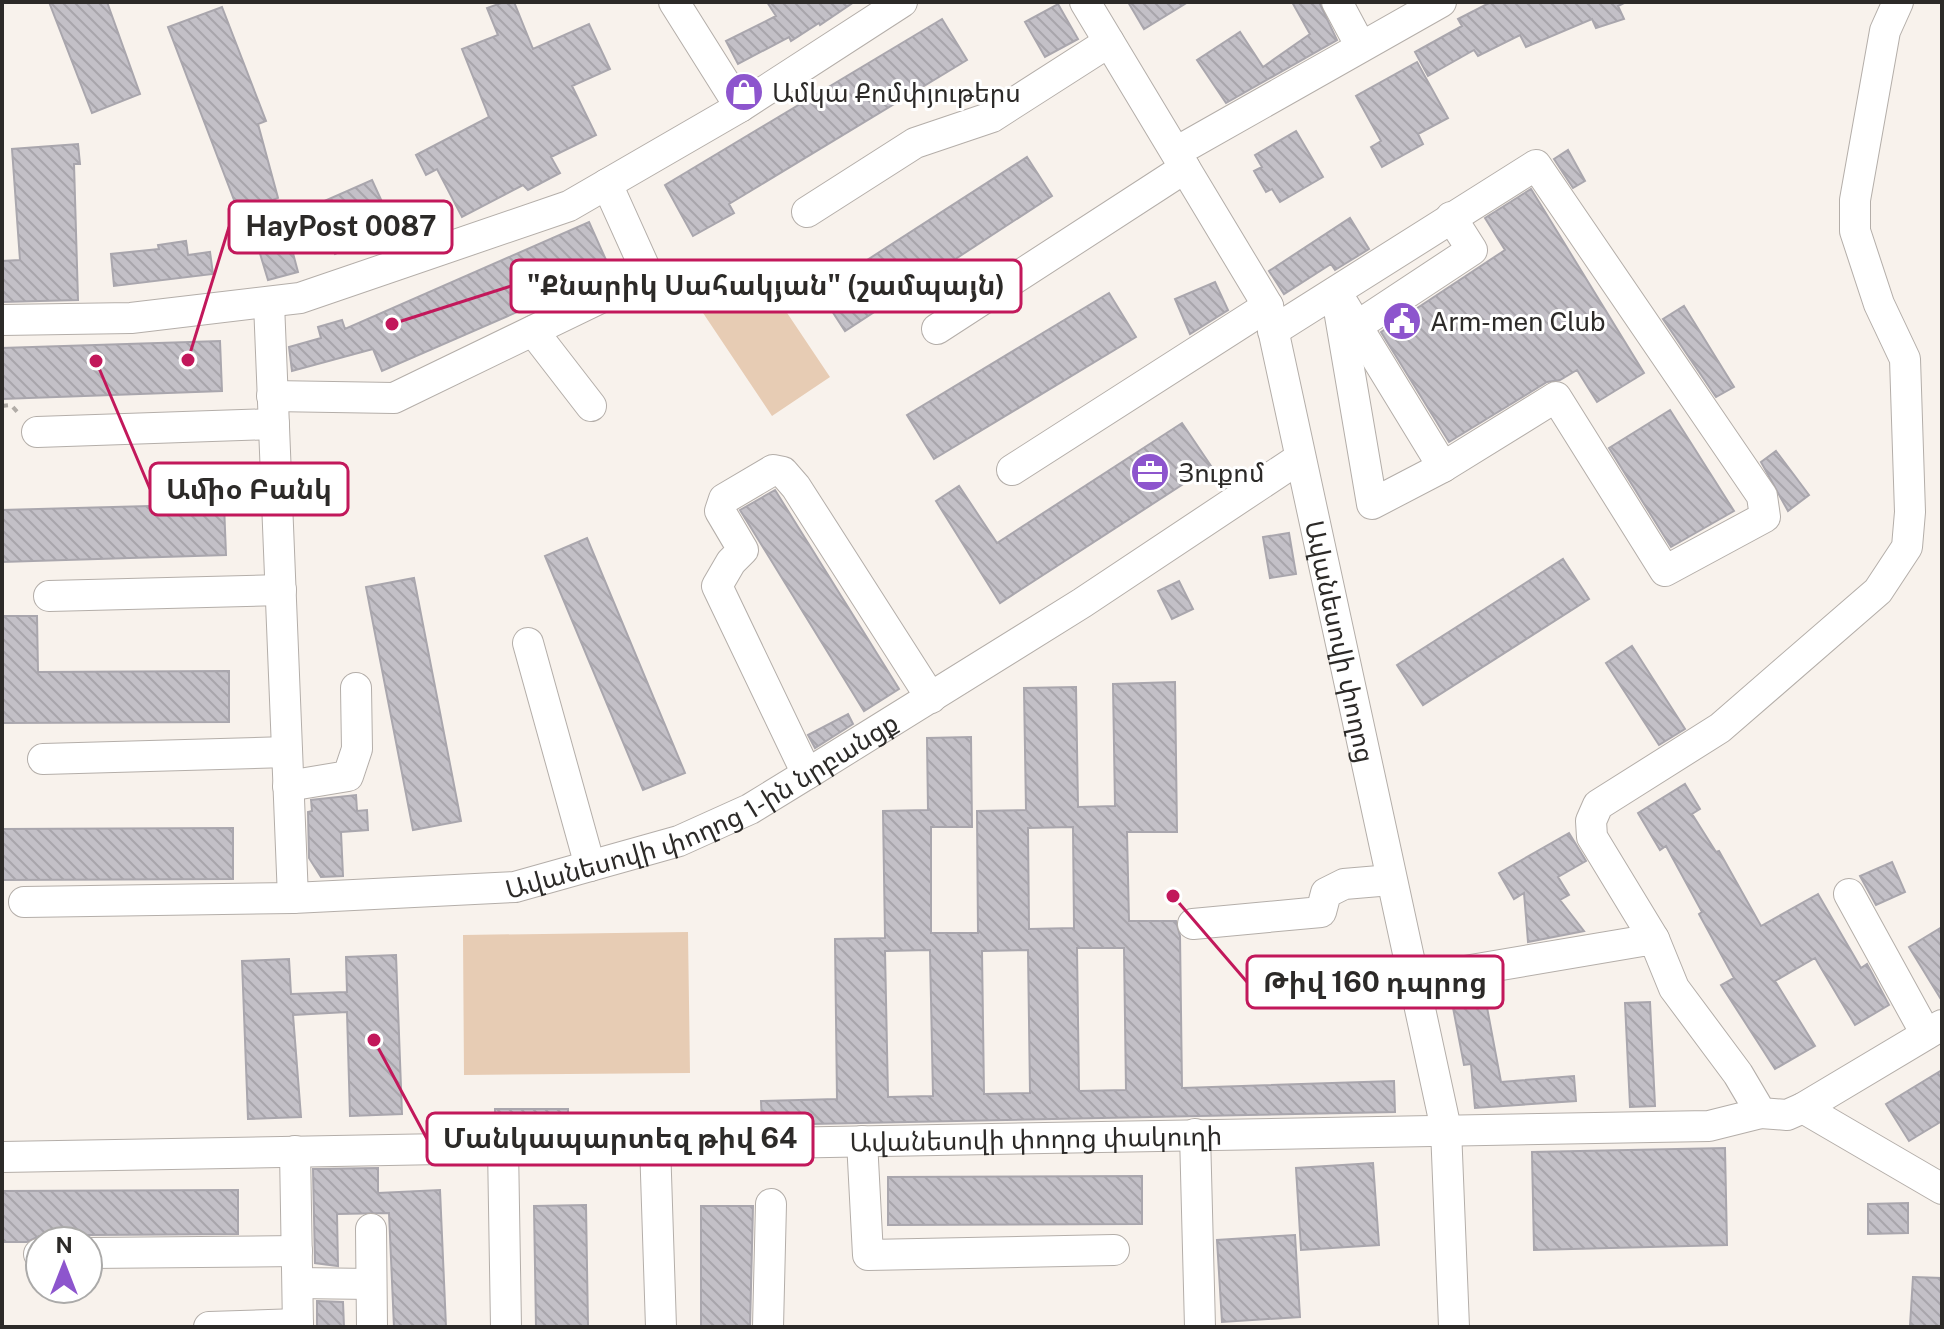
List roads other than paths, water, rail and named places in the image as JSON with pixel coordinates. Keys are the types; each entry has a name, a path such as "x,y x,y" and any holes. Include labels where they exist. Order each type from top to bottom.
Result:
{"street":[{"path":"674,2 740,107"},
{"path":"2,320 131,318 300,298 569,206 740,107 902,2"},
{"name":"Ավանեսովի փողոց","path":"1085,2 1181,160 1270,319 1446,1129 1454,1327"},
{"path":"1337,2 1360,45"},
{"path":"937,329 1181,160 1360,45 1441,2"},
{"path":"1761,1113 1738,1074 1674,988 1654,939 1592,837 1591,821 1598,805 1720,728 1878,591 1907,547 1910,512 1905,359 1879,304 1855,231 1855,200 1885,31 1898,2"},
{"path":"807,212 915,143 992,117 1109,42"},
{"path":"1012,470 1270,319 1336,292 1536,165 1762,496 1765,517 1665,571 1556,397 1443,467 1372,504 1336,292"},
{"path":"37,432 394,398 648,275 607,184"},
{"path":"1357,326 1472,250 1451,217"},
{"path":"1336,292 1443,467"},
{"path":"269,303 293,898"},
{"path":"533,331 591,406"},
{"name":"Ավանեսովի փողոց 1-ին նրբանցք","path":"24,902 293,898 515,887 679,841 750,809 931,698 1082,603 1300,458"},
{"path":"807,774 717,586 731,562 743,550 720,511 724,499 773,470 783,472 796,487 931,698"},
{"path":"49,596 281,590"},
{"path":"528,643 590,866"},
{"path":"288,786 348,776 357,749 356,688"},
{"path":"43,759 287,752"},
{"path":"1193,924 1321,912 1326,893 1344,884 1391,880"},
{"path":"1849,894 1934,1029 1803,1108 1942,1189"},
{"path":"1412,980 1654,939"},
{"name":"Ավանեսովի փողոց փակուղի","path":"2,1157 1709,1126 1761,1113 1787,1115 1803,1108"},
{"path":"1195,1134 1200,1327"},
{"path":"862,1141 868,1255 1114,1250"},
{"path":"655,1144 661,1327"},
{"path":"503,1147 506,1327"},
{"path":"209,1327 298,1326 295,1151"},
{"path":"768,1327 771,1204"},
{"path":"371,1229 372,1327"},
{"path":"104,1253 297,1251"},
{"path":"298,1283 371,1284"}],"place":[{"name":"Ամկա Քոմփյութերս","path":"744,92"},
{"name":"Arm-men Club","path":"1402,321"},
{"name":"\"Քնարիկ Սահակյան\" (շամպայն)","path":"392,324"},
{"name":"HayPost 0087","path":"188,360"},
{"name":"Ամիօ Բանկ","path":"96,361"},
{"name":"Յուքոմ","path":"1150,472"},
{"name":"Թիվ 160 դպրոց","path":"1173,896"},
{"name":"Մանկապարտեզ թիվ 64","path":"374,1040"}]}
